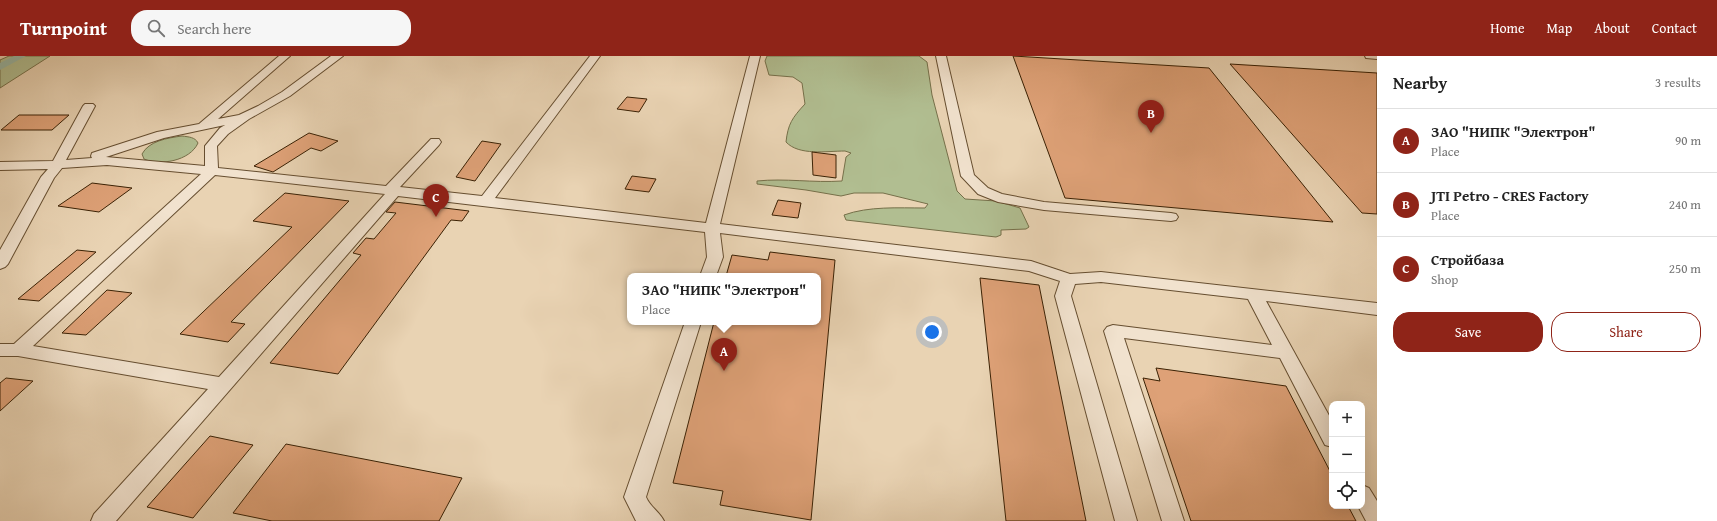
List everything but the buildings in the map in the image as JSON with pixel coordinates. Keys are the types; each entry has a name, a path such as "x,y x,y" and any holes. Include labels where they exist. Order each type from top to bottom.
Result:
{"street":[{"path":"201,127 285,56"},
{"path":"18,350 212,171 212,146 224,131 245,116 286,94 338,56"},
{"path":"486,201 595,56"},
{"path":"709,273 714,257 712,228 755,56"},
{"path":"941,56 968,176 983,191 998,198 1044,206 1171,217"},
{"path":"1370,56 1377,56"},
{"path":"65,164 89,106"},
{"path":"0,264 48,177 65,164 116,151 161,135 245,116"},
{"path":"102,521 435,142"},
{"path":"0,166 107,161 212,171 486,201 1032,266 1069,279 1100,277 1377,309"},
{"path":"1069,279 1063,296 1126,521"},
{"path":"1254,295 1331,437"},
{"path":"653,521 647,518 639,508 635,497 692,325"},
{"path":"1173,521 1113,331 1286,353"},
{"path":"0,350 18,350 223,385"},
{"path":"1365,499 1377,521"}],"green space":[{"path":"9,56 50,56 0,88 0,60"},
{"path":"767,56 919,56 927,62 932,95 957,191 965,199 996,201 1020,208 1029,227 1026,229 1001,230 1001,235 996,237 846,220 844,215 863,210 884,208 925,208 928,204 883,193 854,193 841,196 757,184 757,181 768,180 842,181 846,157 851,153 845,151 806,151 798,149 786,142 791,122 805,104 802,83 793,77 769,75 765,61"},
{"path":"182,136 193,138 198,143 194,149 182,158 166,162 144,159 142,154 149,146 165,139"}],"waterway":[{"path":"0,67 21,56"}],"place":[{"name":"JTI Petro - CRES Factory","path":"1151,133"},
{"name":"Стройбаза","path":"436,217"},
{"name":"ЗАО \"НИПК \"Электрон\"","path":"724,371"}]}
